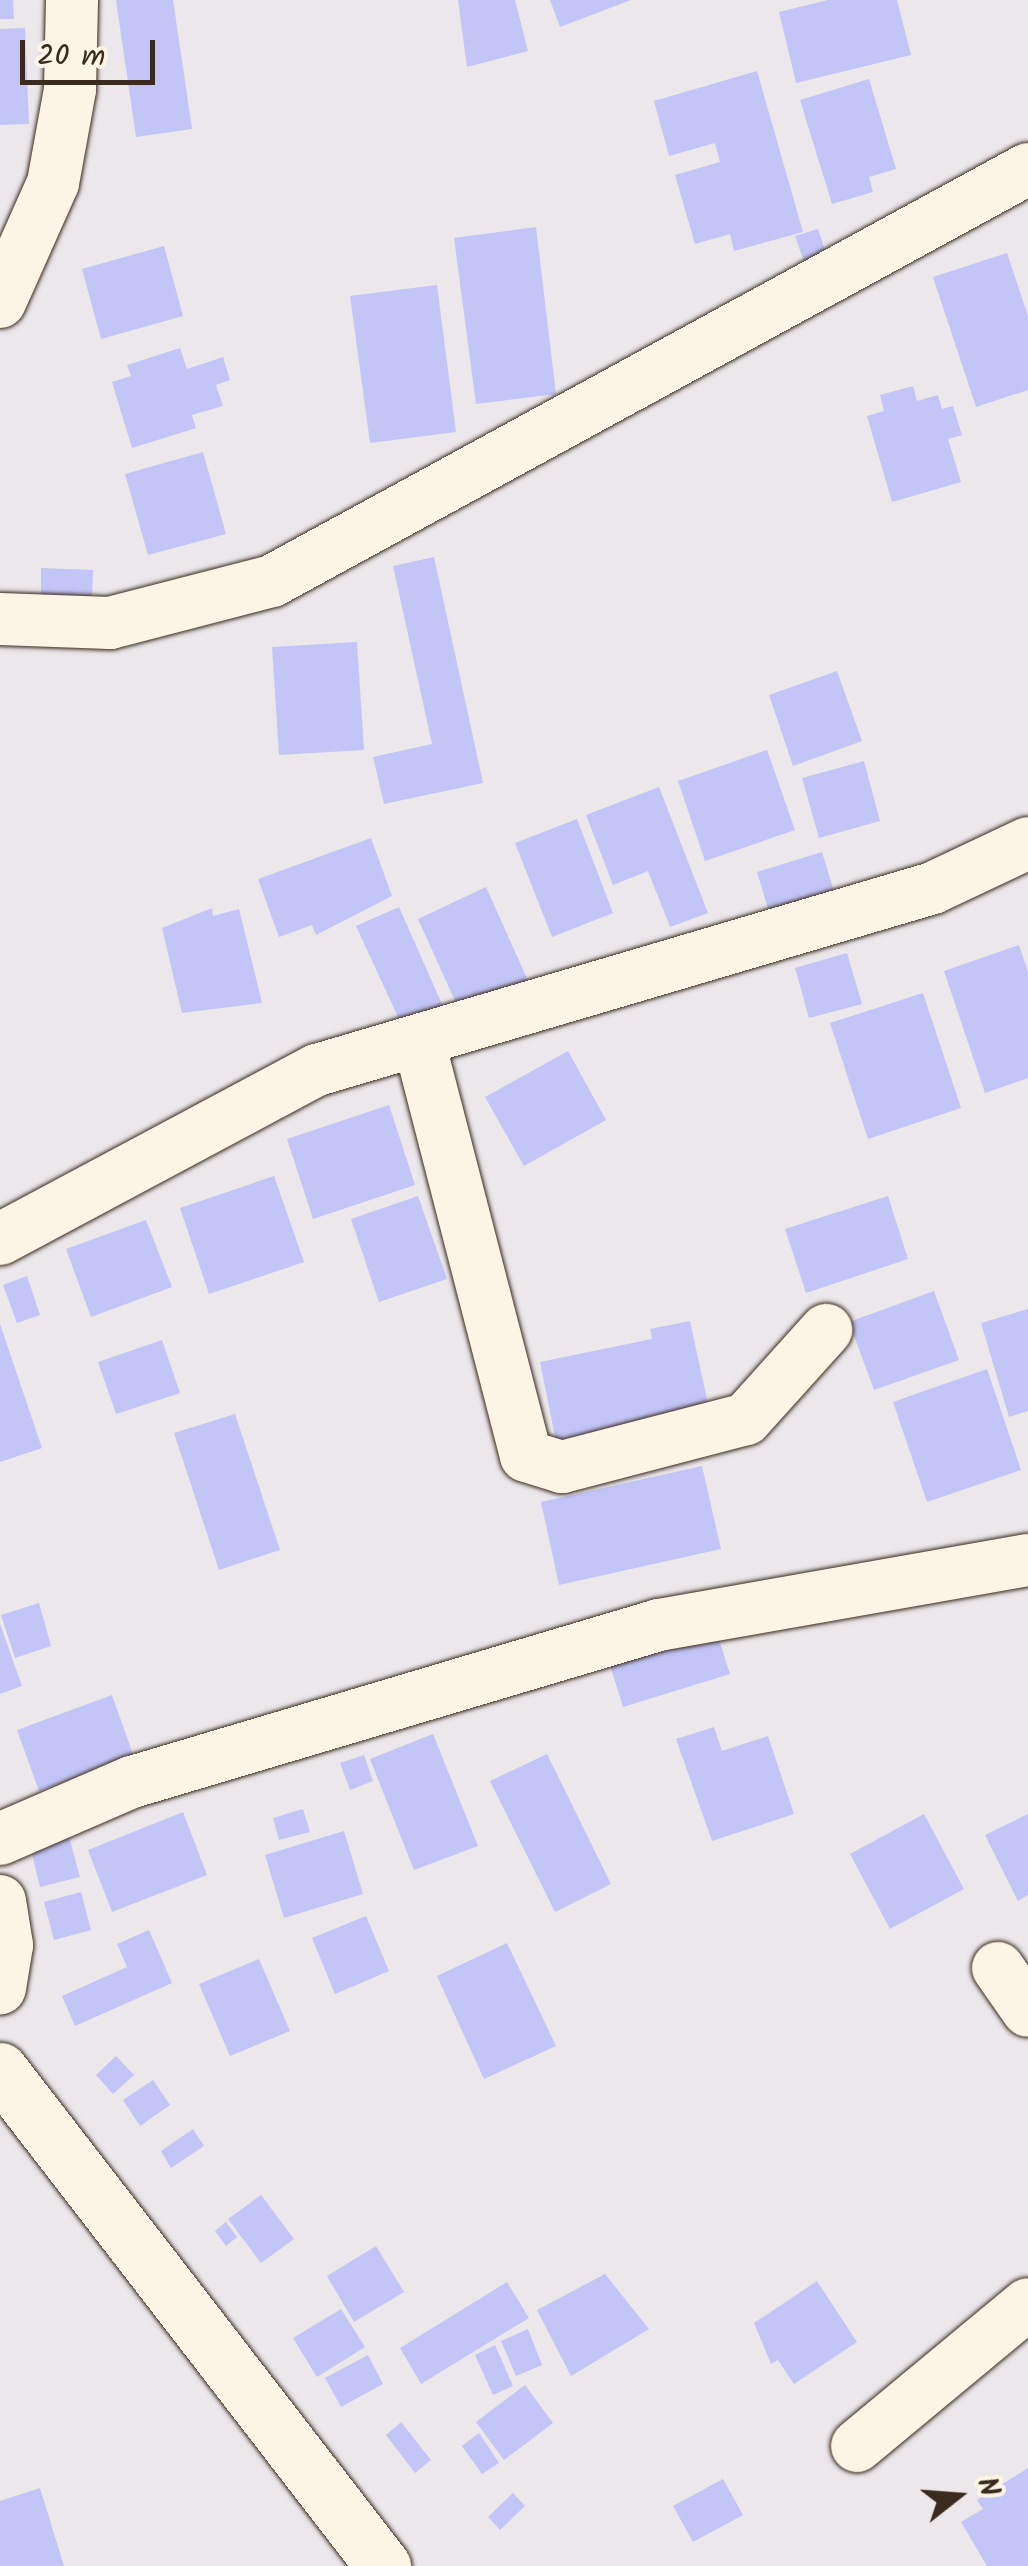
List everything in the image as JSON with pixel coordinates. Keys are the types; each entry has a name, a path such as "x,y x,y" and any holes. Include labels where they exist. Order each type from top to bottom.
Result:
{"main road":[{"path":"0,2070 383,2566"}],"street":[{"path":"0,302 53,184 70,89 72,0"},
{"path":"0,619 110,623 272,581 1028,169"},
{"path":"0,1239 316,1070 420,1046 932,888 1028,842"},
{"path":"420,1046 526,1456 562,1467 746,1418 826,1330"},
{"path":"0,1839 132,1782 659,1625 1028,1560"},
{"path":"0,1901 7,1945 0,1988"},
{"path":"998,1968 1028,2010"},
{"path":"858,2446 1028,2304"}],"building":[{"path":"0,0 13,0 14,19 0,19"},
{"path":"116,0 173,0 192,129 136,137"},
{"path":"458,0 515,0 528,51 467,67"},
{"path":"550,0 631,0 560,27"},
{"path":"828,0 897,0 911,55 796,83 779,12"},
{"path":"25,28 29,124 0,125 0,29"},
{"path":"757,71 803,232 734,251 730,234 695,244 675,175 720,162 715,143 669,156 654,101"},
{"path":"869,79 896,169 869,177 873,192 832,204 800,100"},
{"path":"536,227 556,394 476,404 454,238"},
{"path":"818,229 829,262 807,270 795,236"},
{"path":"164,246 183,316 101,339 82,269"},
{"path":"1007,253 1028,316 1028,390 976,407 933,277"},
{"path":"437,285 456,432 370,443 350,296"},
{"path":"180,348 187,369 223,357 230,380 216,385 223,406 192,415 196,428 132,448 112,382 131,376 127,365"},
{"path":"913,386 917,401 938,395 942,409 953,406 962,435 948,439 961,482 892,502 867,416 884,411 880,395"},
{"path":"203,452 226,534 148,555 125,474"},
{"path":"434,557 483,783 384,804 373,757 432,744 393,566"},
{"path":"41,568 93,570 92,599 41,597"},
{"path":"357,642 364,750 279,755 272,647"},
{"path":"837,671 862,741 793,766 769,695"},
{"path":"767,750 795,830 705,861 678,781"},
{"path":"864,761 880,821 819,838 802,778"},
{"path":"659,787 708,913 670,927 648,871 613,885 586,815"},
{"path":"577,819 613,913 552,937 515,843"},
{"path":"371,838 392,896 316,935 312,925 279,937 258,879"},
{"path":"822,852 835,895 770,915 757,872"},
{"path":"486,887 529,983 461,1014 418,919"},
{"path":"399,907 445,1011 404,1030 356,926"},
{"path":"212,908 213,916 239,909 262,1003 182,1013 162,928"},
{"path":"1019,945 1028,972 1028,1078 985,1093 944,971"},
{"path":"847,953 862,1004 809,1018 795,968"},
{"path":"923,993 961,1108 868,1139 830,1023"},
{"path":"568,1051 606,1120 524,1166 485,1097"},
{"path":"389,1105 415,1185 313,1219 287,1139"},
{"path":"274,1176 304,1262 209,1294 180,1208"},
{"path":"418,1196 447,1279 379,1302 351,1219"},
{"path":"888,1196 908,1259 806,1293 785,1229"},
{"path":"146,1220 172,1287 91,1317 66,1249"},
{"path":"27,1276 40,1315 17,1323 3,1285"},
{"path":"934,1291 959,1360 874,1390 849,1322"},
{"path":"1028,1309 1028,1411 1009,1417 981,1323"},
{"path":"690,1321 710,1413 557,1446 540,1362 652,1339 650,1329"},
{"path":"0,1324 42,1448 0,1462"},
{"path":"162,1340 180,1393 116,1414 98,1362"},
{"path":"987,1369 1021,1470 927,1502 893,1402"},
{"path":"235,1414 280,1550 219,1570 174,1433"},
{"path":"702,1466 721,1549 559,1585 541,1502"},
{"path":"39,1603 51,1646 15,1658 1,1615"},
{"path":"0,1624 22,1686 0,1694"},
{"path":"717,1633 730,1674 623,1707 610,1665"},
{"path":"112,1695 134,1757 39,1791 17,1730"},
{"path":"714,1727 722,1751 768,1736 794,1814 712,1841 676,1739"},
{"path":"433,1734 478,1846 414,1870 370,1759"},
{"path":"547,1754 611,1884 555,1912 490,1781"},
{"path":"364,1755 373,1781 350,1790 340,1763"},
{"path":"303,1809 310,1832 279,1840 273,1818"},
{"path":"183,1812 207,1875 112,1912 88,1850"},
{"path":"924,1814 964,1889 890,1929 850,1854"},
{"path":"1028,1814 1028,1895 1018,1901 985,1835"},
{"path":"344,1831 363,1894 284,1918 265,1855"},
{"path":"68,1833 80,1877 40,1887 29,1842"},
{"path":"81,1892 91,1930 54,1940 44,1902"},
{"path":"366,1916 389,1971 335,1994 312,1938"},
{"path":"149,1930 172,1983 75,2026 62,1996 127,1967 117,1944"},
{"path":"507,1943 556,2046 484,2079 437,1976"},
{"path":"259,1959 290,2031 230,2056 199,1984"},
{"path":"116,2056 134,2075 113,2094 96,2075"},
{"path":"153,2080 170,2105 140,2126 123,2100"},
{"path":"193,2129 204,2146 171,2168 161,2151"},
{"path":"261,2195 294,2239 261,2263 228,2219"},
{"path":"226,2222 237,2237 226,2246 215,2231"},
{"path":"376,2246 404,2292 354,2322 327,2276"},
{"path":"605,2274 649,2329 571,2376 537,2310"},
{"path":"817,2281 857,2342 794,2384 778,2360 771,2364 754,2323"},
{"path":"507,2282 529,2318 421,2384 400,2348"},
{"path":"341,2309 365,2347 317,2377 293,2338"},
{"path":"528,2329 542,2365 516,2376 501,2341"},
{"path":"495,2345 513,2386 493,2395 475,2355"},
{"path":"368,2355 383,2384 341,2407 325,2378"},
{"path":"525,2385 553,2423 504,2460 476,2422"},
{"path":"401,2422 431,2460 415,2473 386,2435"},
{"path":"479,2433 499,2463 482,2474 462,2446"},
{"path":"1028,2468 1028,2566 987,2566 961,2522 983,2509 977,2500"},
{"path":"723,2479 743,2515 693,2542 673,2506"},
{"path":"40,2488 64,2566 0,2566 0,2501"},
{"path":"513,2493 525,2506 500,2530 488,2517"}]}
